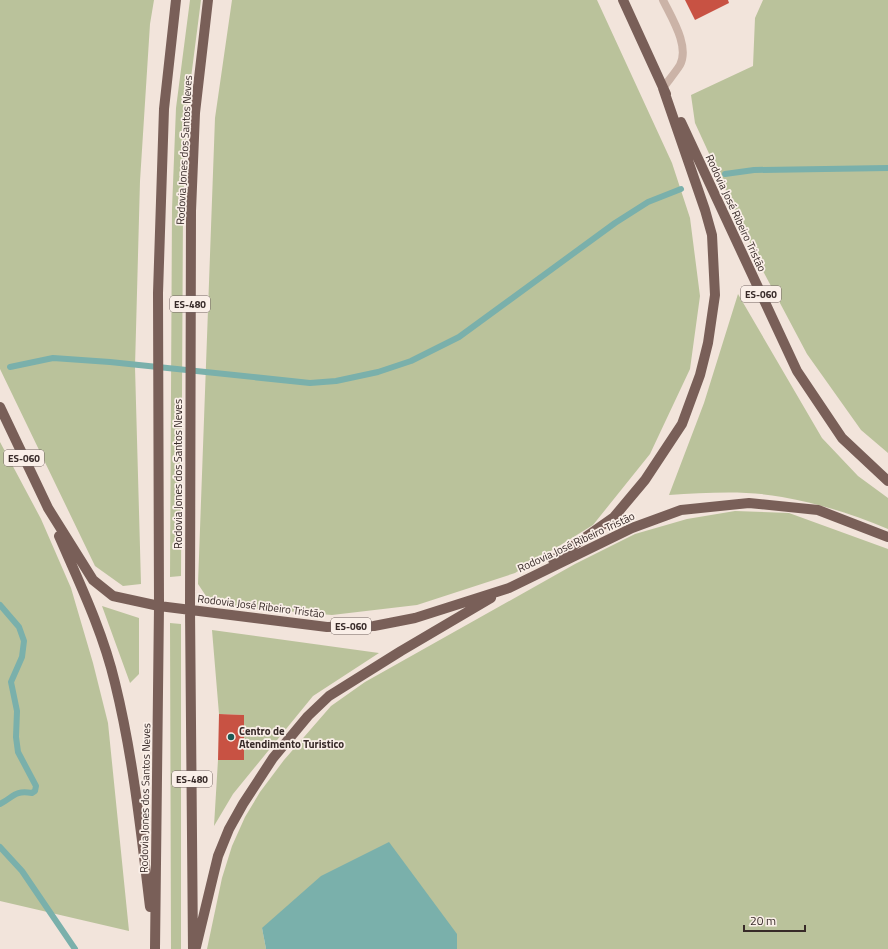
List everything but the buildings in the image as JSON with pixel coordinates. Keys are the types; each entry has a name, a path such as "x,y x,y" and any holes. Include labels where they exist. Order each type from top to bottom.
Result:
{"main road":[{"name":"Rodovia Jones dos Santos Neves","path":"155,946 159,606 158,293 164,109 176,0"},
{"name":"Rodovia Jones dos Santos Neves","path":"193,949 190,609 191,211 195,113 208,0"},
{"name":"Rodovia José Ribeiro Tristão","path":"623,0 797,371 842,438 888,481"},
{"path":"530,577 614,517 645,480 682,424 700,376 708,343 715,295 712,235 705,210 663,88"},
{"name":"Rodovia José Ribeiro Tristão","path":"0,407 48,508 93,580 113,596 159,606 327,627 374,626 415,618 508,588 632,528 681,510 749,503 818,510 888,537"},
{"path":"48,508 100,632 115,682 131,758 155,946"},
{"path":"196,949 218,856 229,829 243,804 273,758 308,716 329,696 401,651 508,588"}],"lane":[{"path":"663,0 678,34 682,54 680,64 663,88"}],"green space":[{"path":"0,0 154,0 150,24 140,181 135,367 141,584 123,586 95,566 0,369"},
{"path":"190,0 201,0 187,109 183,210 181,576 170,577 172,209 176,108"},
{"path":"232,0 597,0 672,163 690,218 700,296 690,369 650,454 593,525 515,573 417,605 332,615 212,605 198,584 215,118"},
{"path":"763,0 888,0 888,453 861,430 807,354 763,271 695,123 691,95 753,66 755,18"},
{"path":"738,294 822,438 858,476 888,498 888,529 823,506 768,495 754,493 697,493 669,495 704,403"},
{"path":"0,442 41,519 71,588 93,663 108,723 129,931 0,901"},
{"path":"735,511 789,513 888,549 888,949 457,949 457,934 262,928 266,949 207,949 222,878 232,846 245,817 260,792 284,760 331,706 365,682 575,564 635,534 687,519"},
{"path":"102,606 139,618 139,674 130,683"},
{"path":"170,623 181,624 181,949 171,949"},
{"path":"212,630 379,653 313,696 233,794 214,826 218,760 244,760 244,715 219,714"}],"water":[{"path":"389,842 457,934 457,949 266,949 262,928 321,876"}],"waterway":[{"path":"725,174 754,170 888,168"},
{"path":"10,367 53,358 110,362 310,383 336,381 378,372 411,361 459,337 615,223 648,202 681,189"},
{"path":"0,605 19,627 24,641 22,657 11,682 17,711 16,737 18,752 36,786 35,791 32,793 18,793 0,804"},
{"path":"0,847 22,871 75,949"}],"place":[{"name":"Centro de Atendimento Turistico","path":"231,737"}]}
